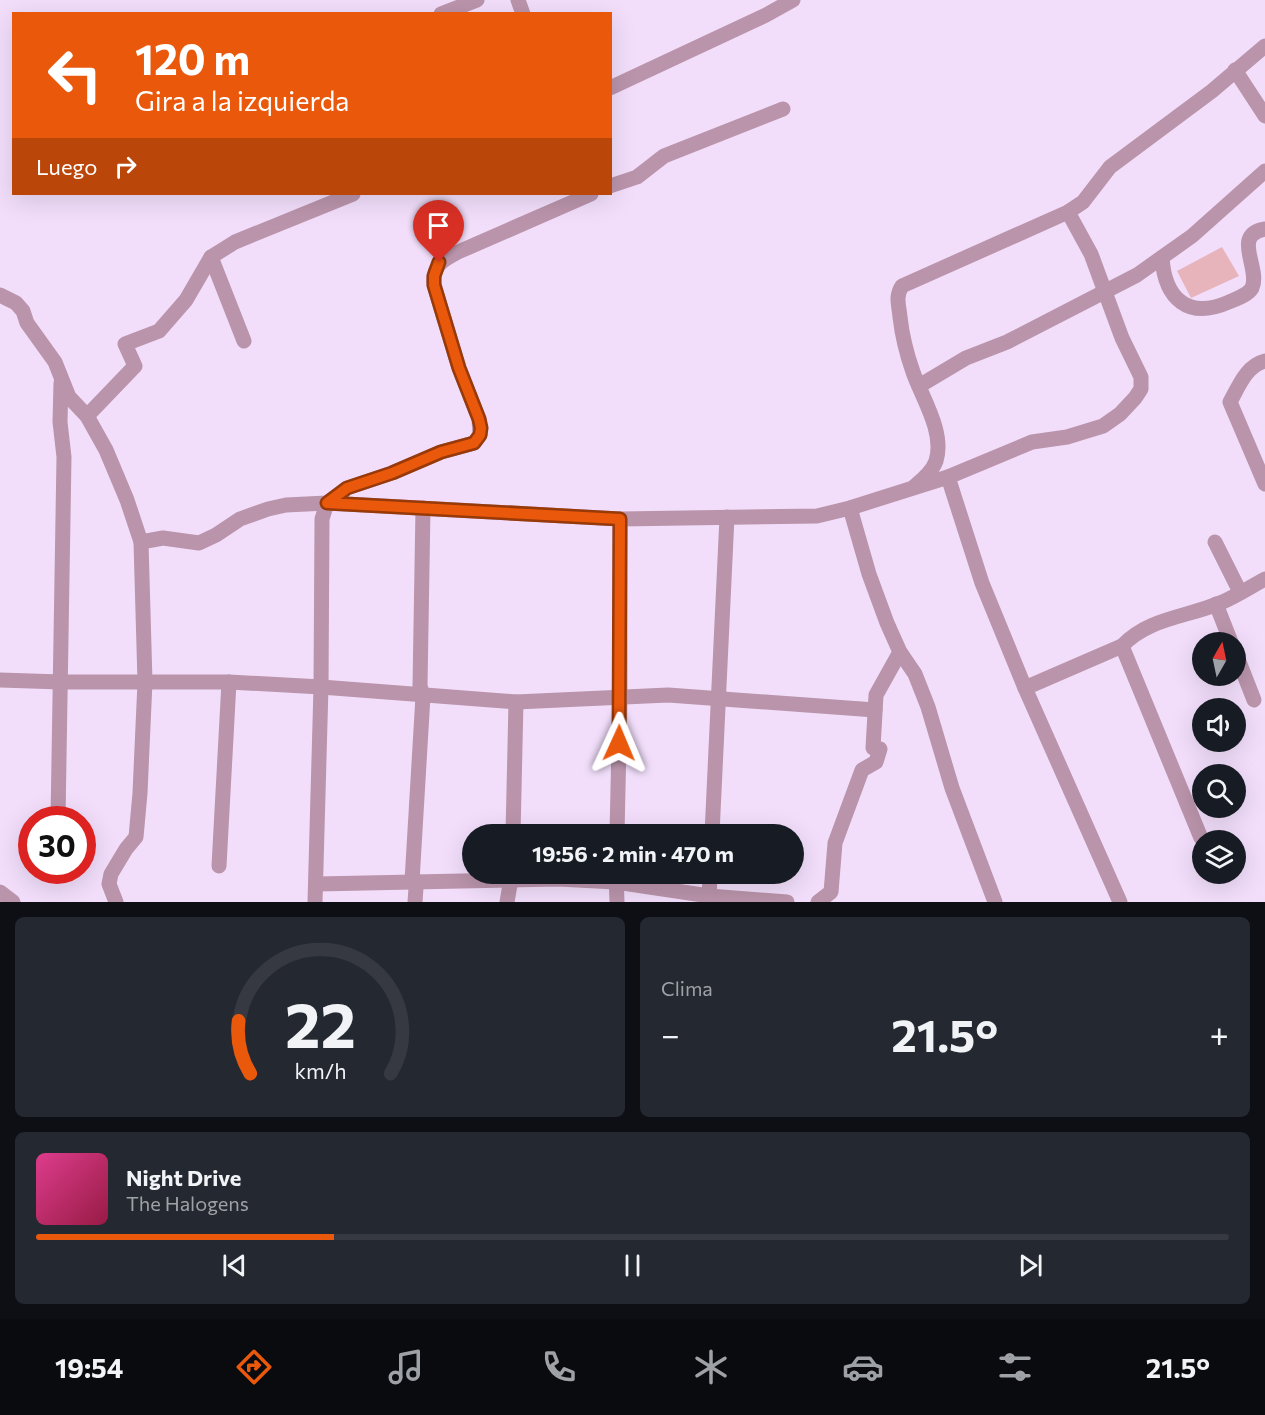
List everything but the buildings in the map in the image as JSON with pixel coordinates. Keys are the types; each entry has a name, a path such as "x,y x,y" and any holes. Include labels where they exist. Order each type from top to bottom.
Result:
{"street":[{"path":"446,12 477,0"},
{"path":"612,87 766,15 793,0"},
{"path":"910,490 931,471 938,450 932,419 918,386 901,327 897,303 898,293 902,286 1068,212 1083,202 1110,167 1212,91 1265,46"},
{"path":"1235,70 1265,116"},
{"path":"612,185 636,177 664,156 783,110"},
{"path":"918,386 966,358 1007,342 1137,275 1192,236 1265,171"},
{"path":"87,416 135,366 125,344 159,331 186,300 211,256 235,242 351,195"},
{"path":"315,902 321,687 322,519 327,503 347,488 392,473 441,452 474,443 480,435 481,428 459,368 434,285 434,276 439,262 589,195"},
{"path":"141,542 163,537 199,543 216,536 240,519 286,504 327,503 620,519 818,516 948,477 1032,442 1067,437 1103,426 1120,414 1135,398 1141,389 1141,377 1122,338 1091,254 1068,212"},
{"path":"1162,258 1166,283 1174,296 1194,309 1215,308 1250,291 1253,276 1248,242 1251,236 1265,229"},
{"path":"211,256 244,341"},
{"path":"0,296 16,303 23,311 31,328 54,362 75,406 87,416 106,450 127,500 141,542 145,682 136,837 111,874 109,884 116,902"},
{"path":"1265,361 1258,363 1246,373 1230,402 1265,484"},
{"path":"58,806 64,457 60,412 61,380"},
{"path":"948,477 982,583 1025,688 1120,902"},
{"path":"415,902 416,888 412,881 423,696 420,686 423,508"},
{"path":"850,508 869,574 900,652 915,674 928,707 952,788 994,902"},
{"path":"712,824 727,517"},
{"path":"617,824 620,519"},
{"path":"1215,542 1240,592"},
{"path":"1025,688 1122,646 1132,635 1171,617 1216,604 1265,579"},
{"path":"1216,604 1227,632"},
{"path":"1122,646 1198,830"},
{"path":"818,902 831,891 835,843 862,770 876,762 880,749 873,748 876,695 900,652"},
{"path":"0,680 229,682 516,702 668,695 875,710"},
{"path":"1246,680 1254,700"},
{"path":"219,866 229,682"},
{"path":"513,824 516,702"},
{"path":"317,884 462,879"},
{"path":"507,902 511,884"},
{"path":"616,884 617,902"},
{"path":"646,884 709,899 787,902"},
{"path":"709,899 710,884"},
{"path":"0,892 13,902"}],"shaded area":[{"path":"1222,247 1239,276 1191,298 1177,271"}],"route":[{"path":"439,262 434,276 434,285 459,368 479,419 480,435 474,443 441,452 392,473 347,488 327,503 620,519 619,743"}]}
